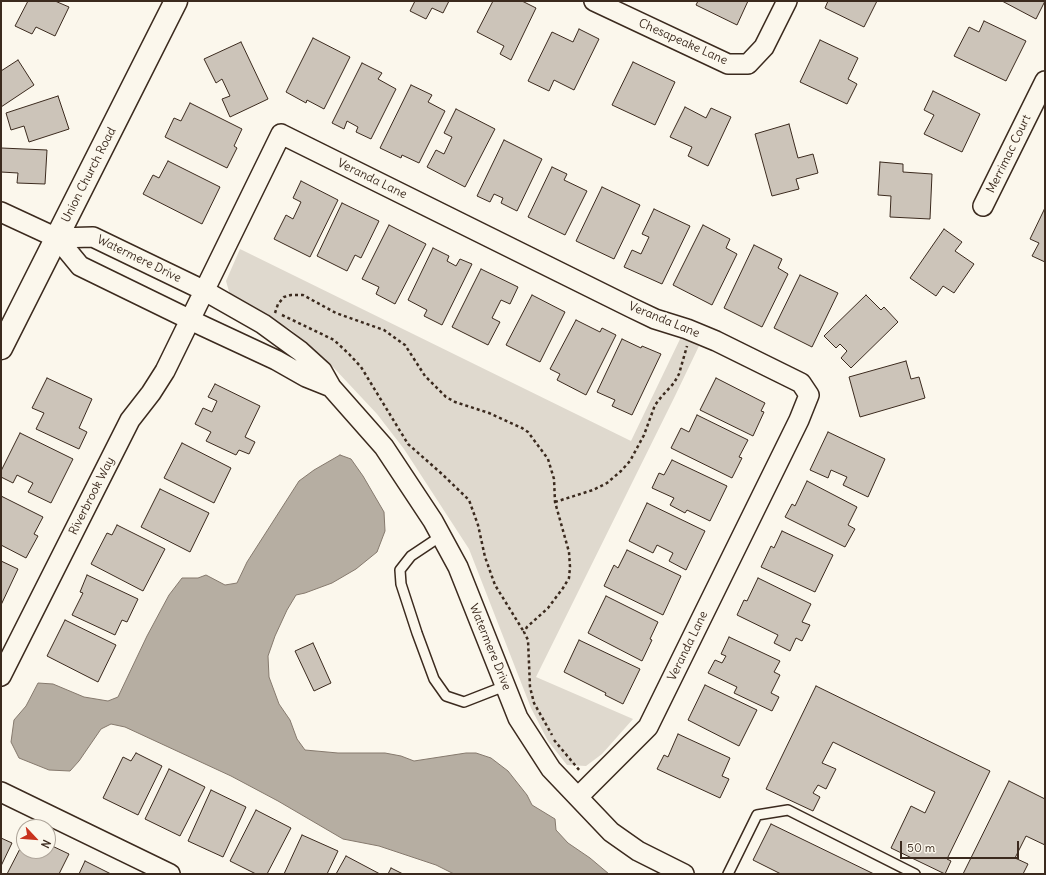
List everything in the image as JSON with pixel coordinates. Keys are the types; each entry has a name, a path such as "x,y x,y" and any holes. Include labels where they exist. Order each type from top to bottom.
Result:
{"street":[{"name":"Union Church Road","path":"1,348 176,1"},
{"name":"Chesapeake Lane","path":"594,1 728,64 748,64 764,47 787,1"},
{"name":"Merrimac Court","path":"983,206 1045,81"},
{"name":"Veranda Lane","path":"190,320 281,134 632,308 716,341 801,383 809,395 799,420 648,727 578,797"},
{"path":"1,212 56,238"},
{"name":"Watermere Drive","path":"56,238 93,237 205,291 263,324 300,351 322,371 331,387 384,447 433,521 458,567 518,718 551,769 611,832 638,851 684,874"},
{"name":"Watermere Drive","path":"56,238 80,266 331,387"},
{"name":"Riverbrook Way","path":"1,676 130,420 152,393 166,371 190,320"},
{"path":"1,792 170,874"}],"lane":[{"path":"441,536 411,556 400,570 401,584 434,679 446,696 464,702 505,686"},
{"path":"728,874 757,815 788,810 915,874"}],"path":[{"path":"274,313 278,304 284,297 291,295 303,295 336,313 384,330 391,334 409,351 426,376 446,397 455,402 489,413 528,432 548,459 554,479 555,502 569,552 570,572 569,578 563,588 548,608 527,627 524,632 528,640 530,687 534,703 554,739 591,784"},
{"path":"555,502 594,490 607,483 630,461 644,435 655,405 676,378 685,348 695,332"}],"shaded area":[{"path":"240,249 631,441 681,337 699,346 536,677 633,719 602,754 586,766 567,765 548,741 531,708 469,549 404,449 377,414 333,367 290,329 248,309 230,295 226,281"},
{"path":"340,455 351,459 363,476 384,512 385,531 377,552 356,569 332,583 296,595 275,636 268,656 269,677 279,704 290,720 297,739 305,750 338,753 385,753 401,756 414,761 466,753 476,753 491,758 508,771 527,795 532,805 555,819 556,830 568,843 590,858 609,874 454,874 436,865 379,846 343,839 278,801 231,776 125,727 111,724 101,729 79,761 70,771 49,770 19,758 11,742 14,720 26,706 38,683 53,684 84,697 108,701 118,697 147,636 169,595 182,578 198,578 206,575 225,585 237,583 247,562 299,481 314,470"}],"building":[{"path":"28,1 55,1 69,7 55,36 36,27 32,34 15,26"},
{"path":"415,1 449,1 443,13 432,8 426,19 410,11"},
{"path":"493,1 522,1 536,8 511,60 500,54 504,46 477,32"},
{"path":"698,1 748,1 737,25 696,5"},
{"path":"828,1 877,1 864,27 825,8"},
{"path":"1002,1 1045,1 1036,19"},
{"path":"984,21 1026,41 1006,81 954,56 969,27 979,32"},
{"path":"579,29 599,39 574,90 554,80 549,91 528,81 552,32 573,42"},
{"path":"313,38 350,57 324,109 307,100 306,103 286,92"},
{"path":"820,40 858,58 848,79 857,84 847,104 800,82"},
{"path":"241,42 268,99 230,117 222,99 230,96 222,79 216,83 204,59"},
{"path":"18,60 34,85 1,107 1,71"},
{"path":"633,62 675,82 655,125 612,105"},
{"path":"362,63 382,73 378,79 396,89 371,139 356,132 358,127 347,121 344,129 332,123"},
{"path":"411,85 432,95 428,102 445,111 419,163 402,155 401,158 380,148"},
{"path":"933,91 980,114 962,152 924,134 934,115 924,110"},
{"path":"58,96 69,129 29,142 24,126 11,130 6,113"},
{"path":"190,103 242,129 234,146 237,148 227,168 165,137 174,118 181,121"},
{"path":"685,107 706,118 711,108 731,117 708,166 688,156 692,147 670,137"},
{"path":"456,109 495,129 465,187 427,167 436,150 444,154 452,137 444,133"},
{"path":"789,124 798,158 813,154 818,173 796,179 799,189 772,196 755,134"},
{"path":"504,140 542,159 517,211 501,203 503,198 494,194 490,202 477,196"},
{"path":"1,148 47,150 45,184 17,183 18,173 1,172"},
{"path":"168,161 220,187 202,224 143,194 153,175 159,178"},
{"path":"880,162 903,164 903,172 932,174 930,219 890,217 891,196 878,195"},
{"path":"552,167 567,174 564,180 587,191 565,235 528,217"},
{"path":"301,181 338,200 310,257 274,239 286,215 293,219 301,202 293,198"},
{"path":"602,187 640,205 614,259 576,241"},
{"path":"342,203 379,221 361,258 355,255 347,271 317,256"},
{"path":"654,209 690,226 662,284 624,267 632,250 641,254 649,237 642,234"},
{"path":"1044,210 1045,262 1032,256 1039,243 1030,239"},
{"path":"389,225 426,244 395,304 376,294 379,287 362,279"},
{"path":"703,225 730,239 726,248 737,254 712,305 673,285"},
{"path":"944,229 962,242 955,251 974,264 954,293 943,286 936,296 910,278"},
{"path":"754,245 782,259 778,268 788,274 762,327 724,308"},
{"path":"433,248 449,256 447,261 456,266 460,259 472,264 442,325 424,316 427,310 408,300"},
{"path":"481,269 518,287 510,304 501,300 492,318 500,322 488,345 452,327"},
{"path":"800,275 838,293 812,347 774,328"},
{"path":"532,295 565,312 540,362 506,345"},
{"path":"866,295 881,310 884,307 898,322 851,368 841,358 847,351 840,344 836,348 824,336"},
{"path":"576,320 600,332 602,328 616,335 586,395 557,380 560,374 550,369"},
{"path":"622,339 641,348 642,346 661,354 632,415 612,406 615,400 597,392"},
{"path":"906,361 911,379 919,377 925,398 860,417 849,377"},
{"path":"47,378 92,399 79,428 87,432 79,449 36,429 44,413 32,408"},
{"path":"716,378 765,403 761,411 764,412 753,436 700,410"},
{"path":"215,384 260,406 245,437 255,442 249,454 239,450 236,455 206,441 211,432 195,424 203,408 212,412 217,401 208,397"},
{"path":"697,415 748,440 739,457 742,458 732,478 671,448 681,428 689,432"},
{"path":"828,432 885,459 868,497 843,485 847,477 831,470 828,478 810,470"},
{"path":"20,433 73,459 51,503 28,492 33,483 17,475 13,483 1,477 1,471"},
{"path":"182,443 231,468 214,503 164,478"},
{"path":"672,460 727,486 710,521 687,510 685,513 670,505 674,498 652,488 659,473 664,475"},
{"path":"807,481 857,507 848,525 855,529 845,547 785,517 792,504 795,506"},
{"path":"160,489 209,513 190,552 141,527"},
{"path":"1,496 43,517 34,534 38,536 26,558 1,545"},
{"path":"647,503 705,531 686,570 669,561 673,553 657,545 653,553 629,541"},
{"path":"117,525 165,549 143,591 91,564 107,533 112,535"},
{"path":"782,531 833,555 815,592 761,567 771,546 774,548"},
{"path":"627,550 681,576 663,615 604,586 614,565 618,568"},
{"path":"1,561 18,569 1,605"},
{"path":"87,575 138,599 127,622 122,620 115,635 72,615 83,593 80,592"},
{"path":"758,578 811,604 802,622 810,625 802,641 796,638 790,651 774,643 778,635 737,615 744,600 747,601"},
{"path":"606,596 658,622 650,639 652,640 642,661 588,633"},
{"path":"65,620 116,645 98,682 47,656"},
{"path":"729,637 780,661 774,672 780,675 771,693 779,697 772,711 734,693 737,687 708,673 715,660 722,663 726,656 721,654"},
{"path":"579,640 640,669 623,704 605,695 606,693 564,672"},
{"path":"313,643 331,683 314,691 295,651"},
{"path":"705,685 757,710 739,746 688,720"},
{"path":"816,686 990,771 947,859 951,861 945,874 891,848 911,806 925,813 935,792 833,742 822,763 836,769 826,789 818,785 813,793 820,797 813,811 766,789"},
{"path":"678,734 730,758 722,776 729,779 720,798 657,769 664,755 668,757"},
{"path":"136,753 162,766 138,815 103,798 123,757 131,761"},
{"path":"169,769 205,787 180,836 145,819"},
{"path":"1009,781 1045,799 1045,845 1026,836 1015,858 1028,864 1023,874 963,874"},
{"path":"211,790 246,807 223,857 188,841"},
{"path":"256,810 291,828 267,874 256,874 230,861"},
{"path":"771,824 874,874 781,874 753,860"},
{"path":"302,835 338,851 327,874 284,874"},
{"path":"1,838 12,843 1,866"},
{"path":"56,848 69,854 59,874 7,874 16,857 16,859 56,859"},
{"path":"346,856 380,874 336,874"},
{"path":"85,861 111,874 79,874"},
{"path":"391,868 403,874 388,874"}]}
